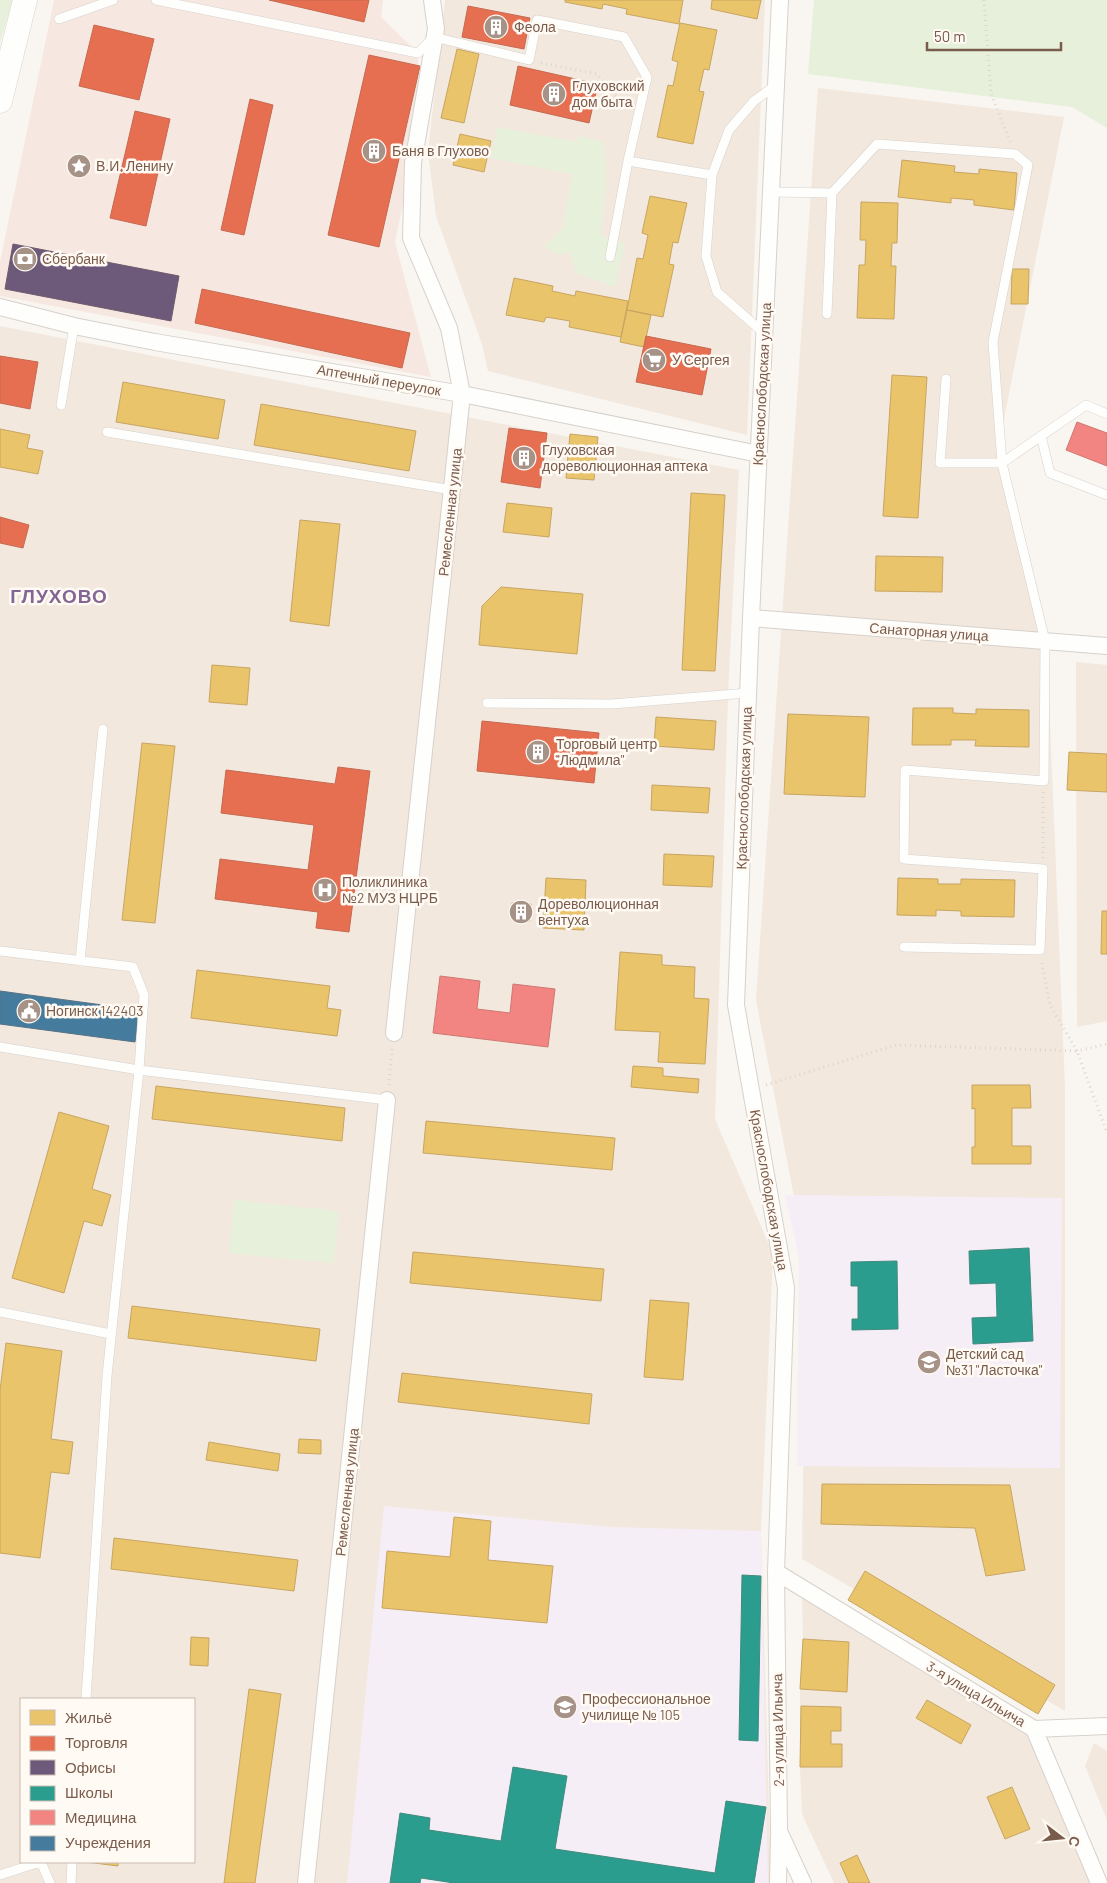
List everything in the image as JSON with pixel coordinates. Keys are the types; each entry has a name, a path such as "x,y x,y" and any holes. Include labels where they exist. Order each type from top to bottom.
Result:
{"main road":[{"path":"0,101 7,53 25,0"}],"street":[{"name":"Ремесленная улица","path":"394,1033 462,394 448,328 411,238 413,163 436,29 432,0"},
{"name":"Краснослободская улица","path":"776,1572 786,1288 736,1005 750,618 780,0"},
{"name":"Аптечный переулок","path":"0,307 74,326 155,342 462,394 759,454"},
{"name":"Санаторная улица","path":"750,618 1107,646"},
{"name":"Ремесленная улица","path":"306,1883 387,1100"},
{"name":"3-я улица Ильича","path":"776,1572 1034,1729 1099,1883"},
{"name":"2-я улица Ильича","path":"776,1572 779,1830 803,1883"},
{"path":"1034,1729 1107,1726"},
{"path":"778,1883 779,1830"}],"lane":[{"path":"59,19 113,0"},
{"path":"156,0 418,53 434,37 529,60 537,20 624,37 648,77 628,161 610,257"},
{"path":"764,333 717,292 706,256 712,175 729,130 754,101 776,85"},
{"path":"827,314 832,193 877,144 1015,154 1028,165 993,342 1002,463 1045,641 1044,781 905,770 904,859 1043,869 1040,950 904,947"},
{"path":"628,161 712,175"},
{"path":"771,192 832,193"},
{"path":"61,405 74,326"},
{"path":"946,379 940,463 1002,463 1086,405 1107,414"},
{"path":"107,432 452,490"},
{"path":"1041,436 1050,473 1107,495"},
{"path":"486,704 612,704 748,694"},
{"path":"80,961 103,729"},
{"path":"0,952 133,967 144,995 139,1070 107,1376 86,1698"},
{"path":"0,1047 139,1070 387,1100"},
{"path":"0,1312 111,1334"},
{"path":"0,1875 37,1863"},
{"path":"40,1863 50,1883"},
{"path":"71,1883 72,1863"}],"path":[{"path":"984,0 991,93 1015,154"},
{"path":"529,60 597,74 637,123"},
{"path":"1043,869 1044,781"},
{"path":"1040,950 1050,1005 1077,1051 1107,1133"},
{"path":"387,1100 394,1033"},
{"path":"751,1090 896,1045 1077,1051 1107,1044"}],"shaded area":[{"path":"54,0 383,0 381,17 418,53 419,128 395,242 431,377 0,296 0,262"},
{"path":"445,0 765,0 747,435 488,371 482,344 436,216 428,152"},
{"path":"818,88 1064,117 1001,434 1048,675 1065,1087 1065,1711 802,1559 806,1259 756,1000"},
{"path":"0,326 739,470 728,696 715,1119 773,1254 761,1531 771,1883 0,1883"},
{"path":"1076,662 1107,665 1107,1021 1077,1027"},
{"name":"Детский сад №31 \"Ласточка\"","path":"785,1195 1062,1198 1060,1468 797,1466 799,1258"},
{"name":"Профессиональное училище № 105","path":"384,1506 611,1527 761,1531 768,1883 347,1883"},
{"path":"802,1596 1031,1735 1091,1883 834,1883 802,1814 800,1689 803,1639"},
{"path":"1094,1743 1107,1751 1107,1820 1085,1766"}],"green space":[{"path":"0,0 13,0 0,42"},
{"path":"814,0 1107,0 1107,128 1072,107 808,74"},
{"path":"497,127 577,142 578,136 604,142 606,181 601,236 625,243 615,287 576,273 570,251 560,255 544,247 563,228 572,174 491,158"},
{"path":"234,1200 339,1211 334,1263 229,1253"}],"building: Жильё":[{"path":"565,0 683,0 679,24 626,14 627,9 603,4 602,9 565,2"},
{"path":"712,0 761,0 757,19 711,9"},
{"path":"680,23 717,30 709,70 704,69 699,91 704,92 693,144 657,137 668,85 673,86 678,62 672,60"},
{"path":"457,49 479,54 464,123 441,118"},
{"path":"460,134 491,141 484,172 453,165"},
{"path":"902,160 955,166 954,172 979,174 979,169 1017,173 1014,210 974,205 974,200 951,198 951,203 898,197"},
{"path":"650,196 687,203 678,243 673,242 669,264 674,265 663,317 627,310 637,258 643,259 648,235 642,233"},
{"path":"861,202 898,203 897,243 892,243 891,266 896,266 894,319 857,318 859,265 865,265 866,240 860,240"},
{"path":"1012,269 1029,269 1028,304 1011,304"},
{"path":"514,278 553,286 552,291 575,296 576,291 628,301 621,337 569,327 570,321 546,317 544,322 506,315"},
{"path":"627,310 651,315 644,347 620,342"},
{"path":"892,375 927,377 918,518 883,516"},
{"path":"123,382 225,400 218,439 116,422"},
{"path":"261,404 416,431 409,471 254,445"},
{"path":"0,429 30,435 27,448 43,451 38,474 0,467"},
{"path":"570,434 598,437 594,480 566,478"},
{"path":"691,493 725,495 715,671 682,670"},
{"path":"507,503 552,508 549,537 503,532"},
{"path":"300,520 340,524 329,626 290,621"},
{"path":"876,556 943,557 942,592 875,591"},
{"path":"501,587 583,594 577,654 479,645 482,606"},
{"path":"212,665 250,668 247,705 209,702"},
{"path":"913,708 953,708 953,713 976,714 976,709 1029,710 1029,747 975,746 976,740 951,740 951,745 912,745"},
{"path":"788,714 869,717 865,797 784,794"},
{"path":"656,717 716,721 714,750 654,746"},
{"path":"142,743 175,746 155,923 122,920"},
{"path":"1069,752 1107,754 1107,792 1067,790"},
{"path":"652,785 710,788 708,813 651,810"},
{"path":"664,854 714,856 712,887 663,885"},
{"path":"546,878 586,880 584,930 543,928"},
{"path":"898,878 938,879 938,884 961,884 961,879 1015,880 1014,917 961,916 961,911 936,910 936,916 897,915"},
{"name":"Дореволюционная вентуха","path":"512,903 531,904 530,921 512,920"},
{"path":"1102,911 1107,911 1107,954 1101,954"},
{"path":"620,952 662,955 662,965 695,967 694,998 709,999 705,1064 658,1062 660,1032 615,1030"},
{"path":"197,970 330,986 327,1008 341,1010 337,1036 191,1018"},
{"path":"633,1066 663,1068 663,1076 699,1079 698,1093 631,1087"},
{"path":"972,1085 1030,1085 1031,1108 1012,1108 1012,1146 1031,1146 1031,1164 972,1164 972,1147 975,1147 975,1108 972,1109"},
{"path":"156,1086 345,1108 342,1141 152,1119"},
{"path":"59,1112 109,1126 92,1189 111,1195 102,1226 84,1221 64,1293 12,1278"},
{"path":"426,1121 615,1138 612,1170 423,1153"},
{"path":"413,1252 604,1269 601,1301 410,1283"},
{"path":"650,1300 689,1303 683,1380 644,1377"},
{"path":"132,1306 320,1329 316,1361 128,1338"},
{"path":"6,1343 62,1351 51,1439 73,1442 69,1474 51,1472 40,1558 0,1553 0,1390"},
{"path":"402,1373 592,1394 589,1424 398,1402"},
{"path":"299,1439 321,1440 321,1454 298,1453"},
{"path":"209,1442 280,1454 278,1471 206,1460"},
{"path":"822,1484 1010,1485 1025,1570 986,1576 975,1528 821,1524"},
{"path":"454,1517 491,1521 488,1560 553,1566 547,1623 382,1608 387,1551 450,1557"},
{"path":"114,1538 298,1560 294,1591 111,1569"},
{"path":"865,1571 1055,1685 1038,1714 848,1600"},
{"path":"191,1637 209,1638 208,1666 190,1665"},
{"path":"803,1639 849,1642 847,1692 800,1689"},
{"path":"249,1689 281,1694 255,1883 224,1883"},
{"path":"927,1700 971,1725 961,1744 916,1718"},
{"path":"801,1706 841,1707 841,1731 831,1731 831,1744 842,1744 842,1767 800,1767"},
{"path":"1012,1787 1030,1829 1005,1839 987,1797"},
{"path":"857,1855 870,1883 849,1883 840,1863"},
{"path":"94,1863 118,1863 118,1866"}],"building: Торговля":[{"path":"269,0 369,0 364,22"},
{"name":"Феола","path":"468,6 530,18 524,49 462,37"},
{"path":"94,25 154,39 139,100 79,86"},
{"name":"Баня в Глухово","path":"369,55 420,66 379,247 328,235"},
{"name":"Глуховский дом быта","path":"518,66 598,84 589,123 510,105"},
{"path":"250,99 273,105 244,235 221,230"},
{"path":"135,111 170,119 146,226 110,218"},
{"path":"202,289 410,333 402,368 195,323"},
{"path":"646,336 711,349 702,395 636,382"},
{"path":"0,356 38,362 30,409 0,403"},
{"name":"Глуховская дореволюционная аптека","path":"509,428 547,433 540,488 501,482"},
{"path":"0,517 29,525 23,548 0,543"},
{"name":"Торговый центр \"Людмила\"","path":"482,721 599,733 594,783 477,771"},
{"path":"338,767 370,771 349,932 316,928 318,912 215,899 220,859 308,870 314,825 221,813 226,770 335,784"}],"building: Офисы":[{"path":"13,244 179,276 171,321 5,289"}],"building: Школы":[{"path":"1029,1248 1033,1341 973,1344 972,1318 997,1317 996,1283 970,1284 969,1251"},
{"path":"897,1261 898,1329 852,1330 852,1319 858,1319 858,1286 851,1286 851,1262"},
{"path":"742,1575 761,1576 758,1741 739,1740"},
{"path":"513,1767 567,1776 555,1849 715,1873 726,1801 766,1807 754,1883 454,1883 421,1878 420,1883 390,1883 400,1813 430,1818 429,1830 501,1841"}],"building: Медицина":[{"path":"1077,422 1107,433 1107,466 1066,450"},
{"path":"440,976 480,981 477,1009 510,1013 513,984 555,989 548,1047 433,1033"}],"building: Учреждения":[{"path":"0,991 139,1010 135,1042 0,1024"}],"place":[{"name":"Феола","path":"496,27"},
{"name":"Глуховский дом быта","path":"554,94"},
{"name":"Баня в Глухово","path":"374,151"},
{"name":"В.И. Ленину","path":"79,166"},
{"name":"Сбербанк","path":"25,259"},
{"name":"У Сергея","path":"654,360"},
{"name":"Глуховская дореволюционная аптека","path":"524,458"},
{"name":"Торговый центр \"Людмила\"","path":"538,752"},
{"name":"Поликлиника №2 МУЗ НЦРБ","path":"325,890"},
{"name":"Дореволюционная вентуха","path":"521,912"},
{"name":"Ногинск 142403","path":"29,1011"},
{"name":"Детский сад №31 \"Ласточка\"","path":"929,1362"},
{"name":"Профессиональное училище № 105","path":"565,1707"}],"district":[{"name":"ГЛУХОВО","path":"59,596"}]}
